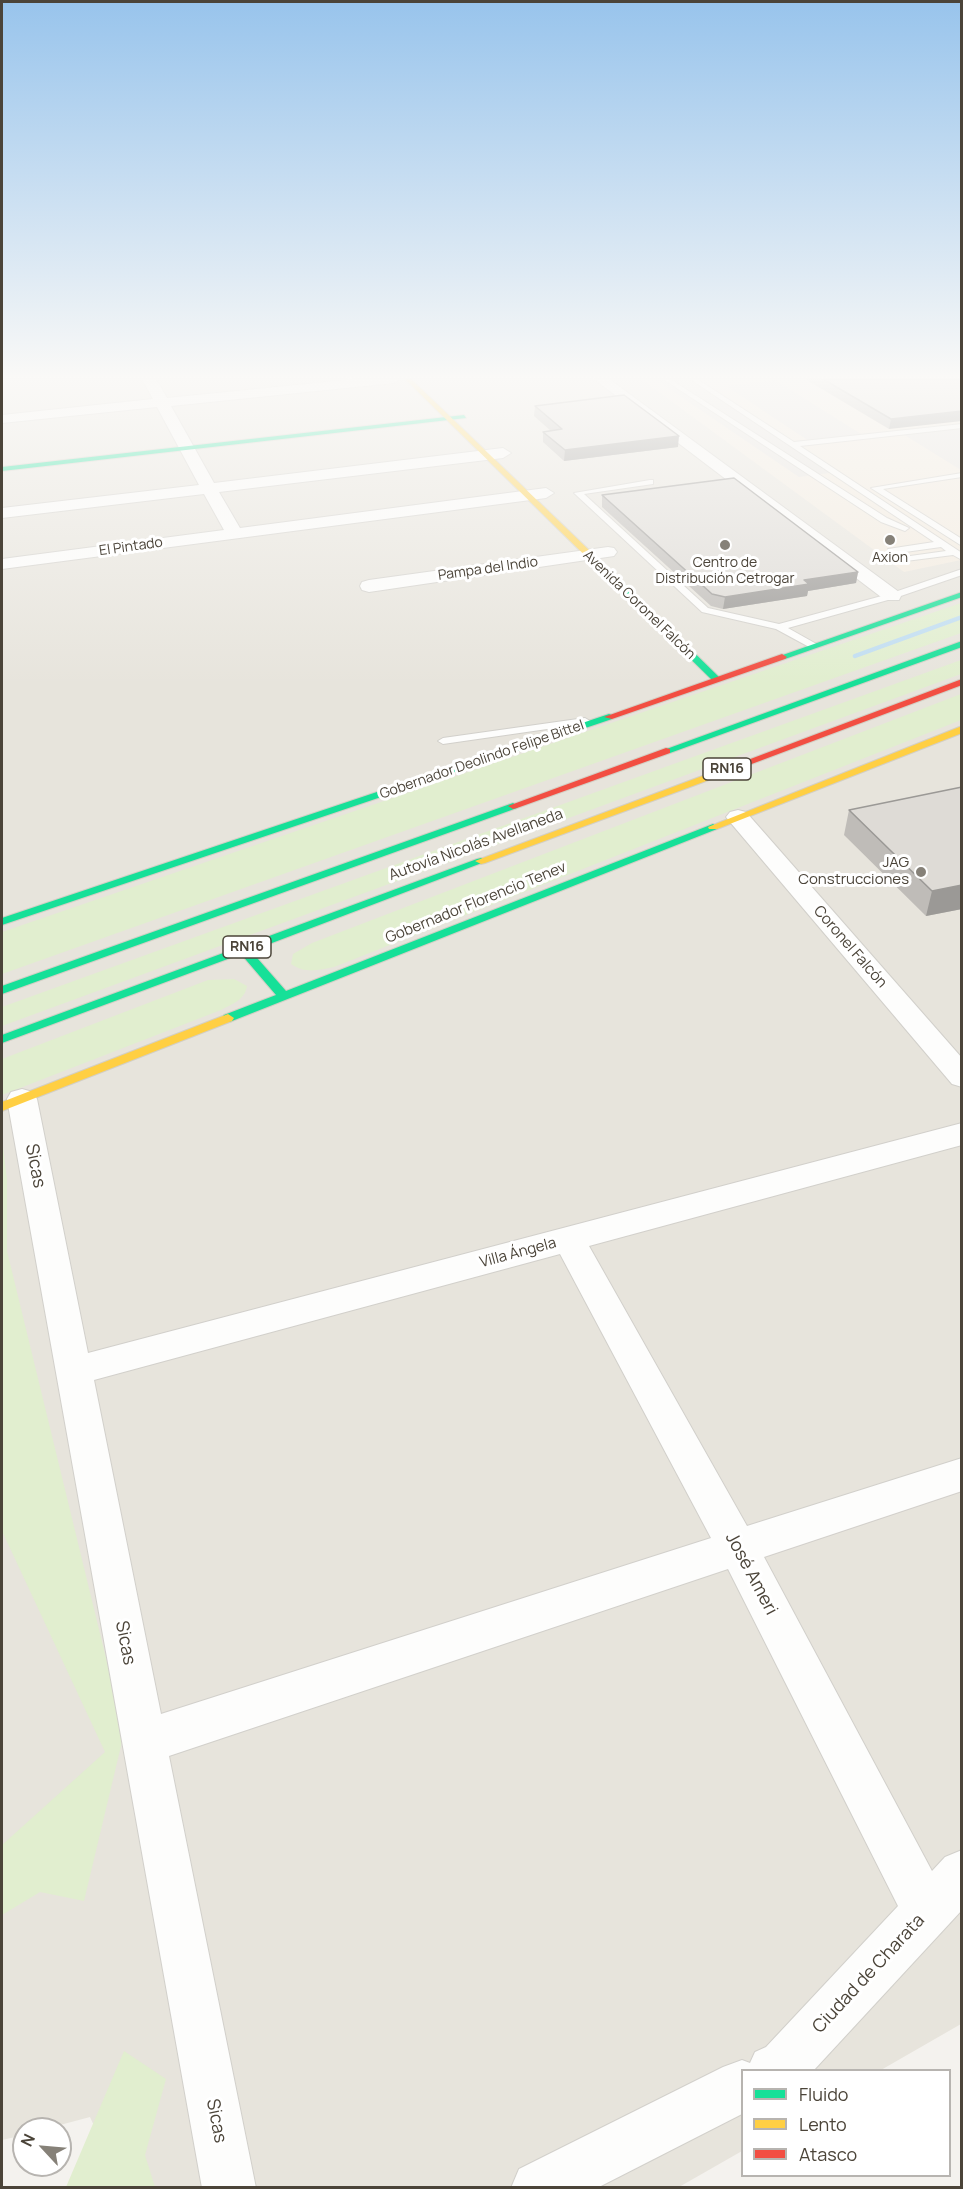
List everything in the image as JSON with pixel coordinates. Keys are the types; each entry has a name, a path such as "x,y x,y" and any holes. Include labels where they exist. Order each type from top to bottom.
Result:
{"main road":[{"name":"Avenida Coronel Falcón","path":"516,481 528,496 716,680"},
{"name":"Avenida Coronel Falcón","path":"529,481 551,499"},
{"name":"Avenida Coronel Falcón","path":"591,536 612,556"},
{"name":"Gobernador Deolindo Felipe Bittel","path":"2,922 606,718 962,594"},
{"name":"Autovía Nicolás Avellaneda","path":"2,990 962,644"},
{"path":"722,660 736,673"},
{"name":"Autovía Nicolás Avellaneda","path":"2,1039 962,682"},
{"name":"Gobernador Florencio Tenev","path":"12,1103 962,729"},
{"path":"243,949 284,996"}],"street":[{"path":"206,481 234,533"},
{"path":"2,513 267,481"},
{"path":"738,481 892,596"},
{"name":"El Pintado","path":"2,564 528,496 551,499"},
{"name":"Pampa del Indio","path":"369,586 589,555 612,556"},
{"name":"Coronel Falcón","path":"738,817 962,1077"},
{"name":"Sicas","path":"12,1103 74,1371 228,2187"},
{"name":"Villa Ángela","path":"74,1371 962,1134"},
{"name":"José Ameri","path":"569,1239 738,1548 927,1912"},
{"path":"144,1742 962,1474"},
{"name":"Ciudad de Charata","path":"775,2069 784,2065 962,1874"},
{"path":"537,2187 741,2086"}],"lane":[{"path":"824,481 884,520 930,537"},
{"path":"847,481 958,554"},
{"path":"885,490 930,481"},
{"path":"861,490 885,490 961,481"},
{"path":"650,482 578,493 705,610 779,627 815,646"},
{"path":"885,490 962,535"},
{"path":"885,490 926,521 962,543"},
{"path":"910,523 938,519"},
{"path":"942,544 891,551 901,560 958,554"},
{"path":"779,627 892,596 962,572"},
{"path":"443,741 606,718"}],"shaded area":[{"path":"2,481 961,481 961,2024 883,2069 741,2069 741,2152 679,2187 122,2187 90,2117 72,2122 72,2117 12,2117 12,2138 2,2140"},
{"path":"780,481 961,481 961,560 904,572"}],"green space":[{"path":"961,603 961,633 2,974 2,932"},
{"path":"961,660 961,674 2,1026 2,1007"},
{"path":"961,694 961,720 334,967 307,970 291,964 293,954 312,943"},
{"path":"234,979 247,986 246,991 237,1001 221,1010 2,1095 2,1059 208,980"},
{"path":"2,1139 7,1179 7,1251 113,1687 126,1725 84,1901 40,1892 2,1915 2,1845 105,1752 2,1531"},
{"path":"124,2051 166,2079 145,2155 155,2187 66,2187"}],"building":[{"name":"Centro de Distribución Cetrogar","path":"710,481 738,481 858,572 804,580 809,584 725,597 712,594 602,495"},
{"name":"JAG Construcciones","path":"962,787 962,885 932,891 849,810"}],"waterway":[{"path":"855,656 962,617"}],"traffic: fast":[{"path":"614,579 716,679"},
{"path":"782,657 962,594"},
{"path":"666,751 962,644"},
{"path":"2,922 609,717"},
{"path":"2,990 513,806"},
{"path":"228,1018 713,827"},
{"path":"2,1039 481,861"},
{"path":"243,949 284,996"}],"traffic: slow":[{"path":"513,481 614,579"},
{"path":"713,827 962,729"},
{"path":"481,861 729,769"},
{"path":"2,1107 228,1018"}],"traffic: jam":[{"path":"609,717 782,657"},
{"path":"729,769 962,682"},
{"path":"513,806 666,751"}],"place":[{"name":"Axion","path":"890,540"},
{"name":"Centro de Distribución Cetrogar","path":"725,545"},
{"name":"JAG Construcciones","path":"921,872"}]}
